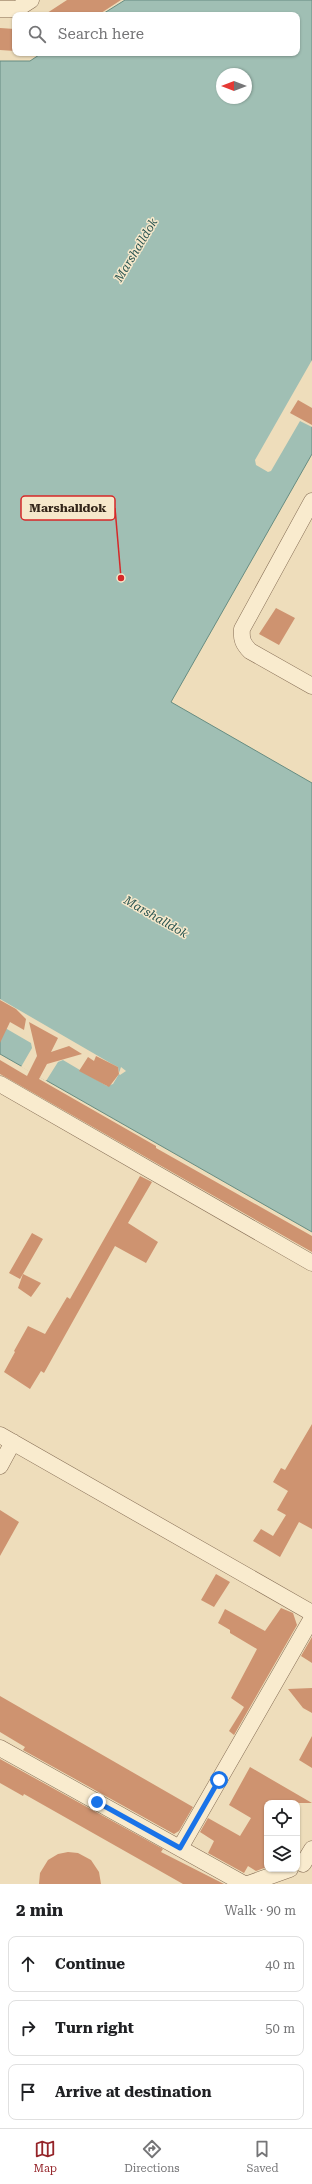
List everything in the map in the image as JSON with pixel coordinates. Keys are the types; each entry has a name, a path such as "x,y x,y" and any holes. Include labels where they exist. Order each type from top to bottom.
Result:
{"lane":[{"path":"0,10 17,9 32,0"},
{"path":"312,501 242,629 244,644 250,651 312,686"},
{"path":"0,1084 312,1263"},
{"path":"0,1466 7,1438 312,1613"},
{"path":"180,1848 312,1618"},
{"path":"0,1748 244,1884"},
{"path":"248,1884 301,1867 312,1849"}],"water":[{"name":"Marshalldok","path":"125,0 312,0 312,454 171,702 312,783 312,1232 0,1054 0,61 30,61 38,56 300,56 300,12 106,12"}],"pier":[{"path":"312,360 312,427 300,421 271,471 268,472 256,465 255,460"},
{"path":"0,999 118,1067 119,1073 121,1067 126,1071 120,1075 119,1074 113,1084 107,1086 63,1060 58,1062 46,1081 21,1067 32,1048 31,1043 0,1025"}],"building":[{"path":"67,0 121,0 103,12 49,12"},
{"path":"0,28 12,29 12,51 0,50"},
{"path":"298,400 312,408 312,425 290,413"},
{"path":"276,608 295,618 279,645 259,634"},
{"path":"0,1000 16,1009 26,1019 24,1030 10,1022 0,1043"},
{"path":"29,1022 58,1038 51,1052 69,1046 82,1054 47,1064 39,1079 156,1146 156,1148 312,1236 312,1252 0,1074 0,1060 27,1076 37,1056"},
{"path":"96,1056 118,1067 119,1074 109,1087 79,1071 88,1057 94,1061"},
{"path":"140,1176 152,1182 128,1223 158,1242 146,1263 115,1246 44,1373 41,1371 30,1389 4,1372 15,1352 14,1351 28,1326 45,1334 67,1297 70,1299"},
{"path":"32,1233 43,1239 20,1279 9,1273"},
{"path":"23,1274 41,1283 31,1297 18,1288"},
{"path":"312,1424 312,1529 299,1522 280,1557 253,1541 261,1529 273,1536 286,1515 277,1510 288,1491 273,1482 281,1468 285,1470"},
{"path":"0,1510 19,1522 0,1556"},
{"path":"216,1574 230,1582 214,1607 201,1600"},
{"path":"281,1608 293,1613 297,1625 234,1735 229,1731 244,1707 231,1698 257,1649 230,1633 230,1630 218,1623 225,1609 265,1631"},
{"path":"312,1637 312,1663 301,1656"},
{"path":"312,1688 312,1713 303,1708 288,1689"},
{"path":"0,1696 193,1807 179,1831 174,1834 23,1750 25,1747 0,1732"},
{"path":"312,1736 312,1768 299,1760"},
{"path":"0,1759 163,1849 161,1852 224,1884 183,1884 24,1794 23,1796 0,1783"},
{"path":"250,1767 312,1803 300,1803 300,1800 264,1800 264,1868 256,1871 248,1866 244,1873 208,1853 214,1841 200,1832 208,1818 240,1836 251,1818 229,1805"},
{"path":"68,1852 78,1853 91,1860 99,1872 101,1884 39,1884 40,1873 48,1860 58,1854"}],"place":[{"name":"Marshalldok","path":"121,578"}],"route":[{"path":"97,1802 180,1848 219,1780"}]}
